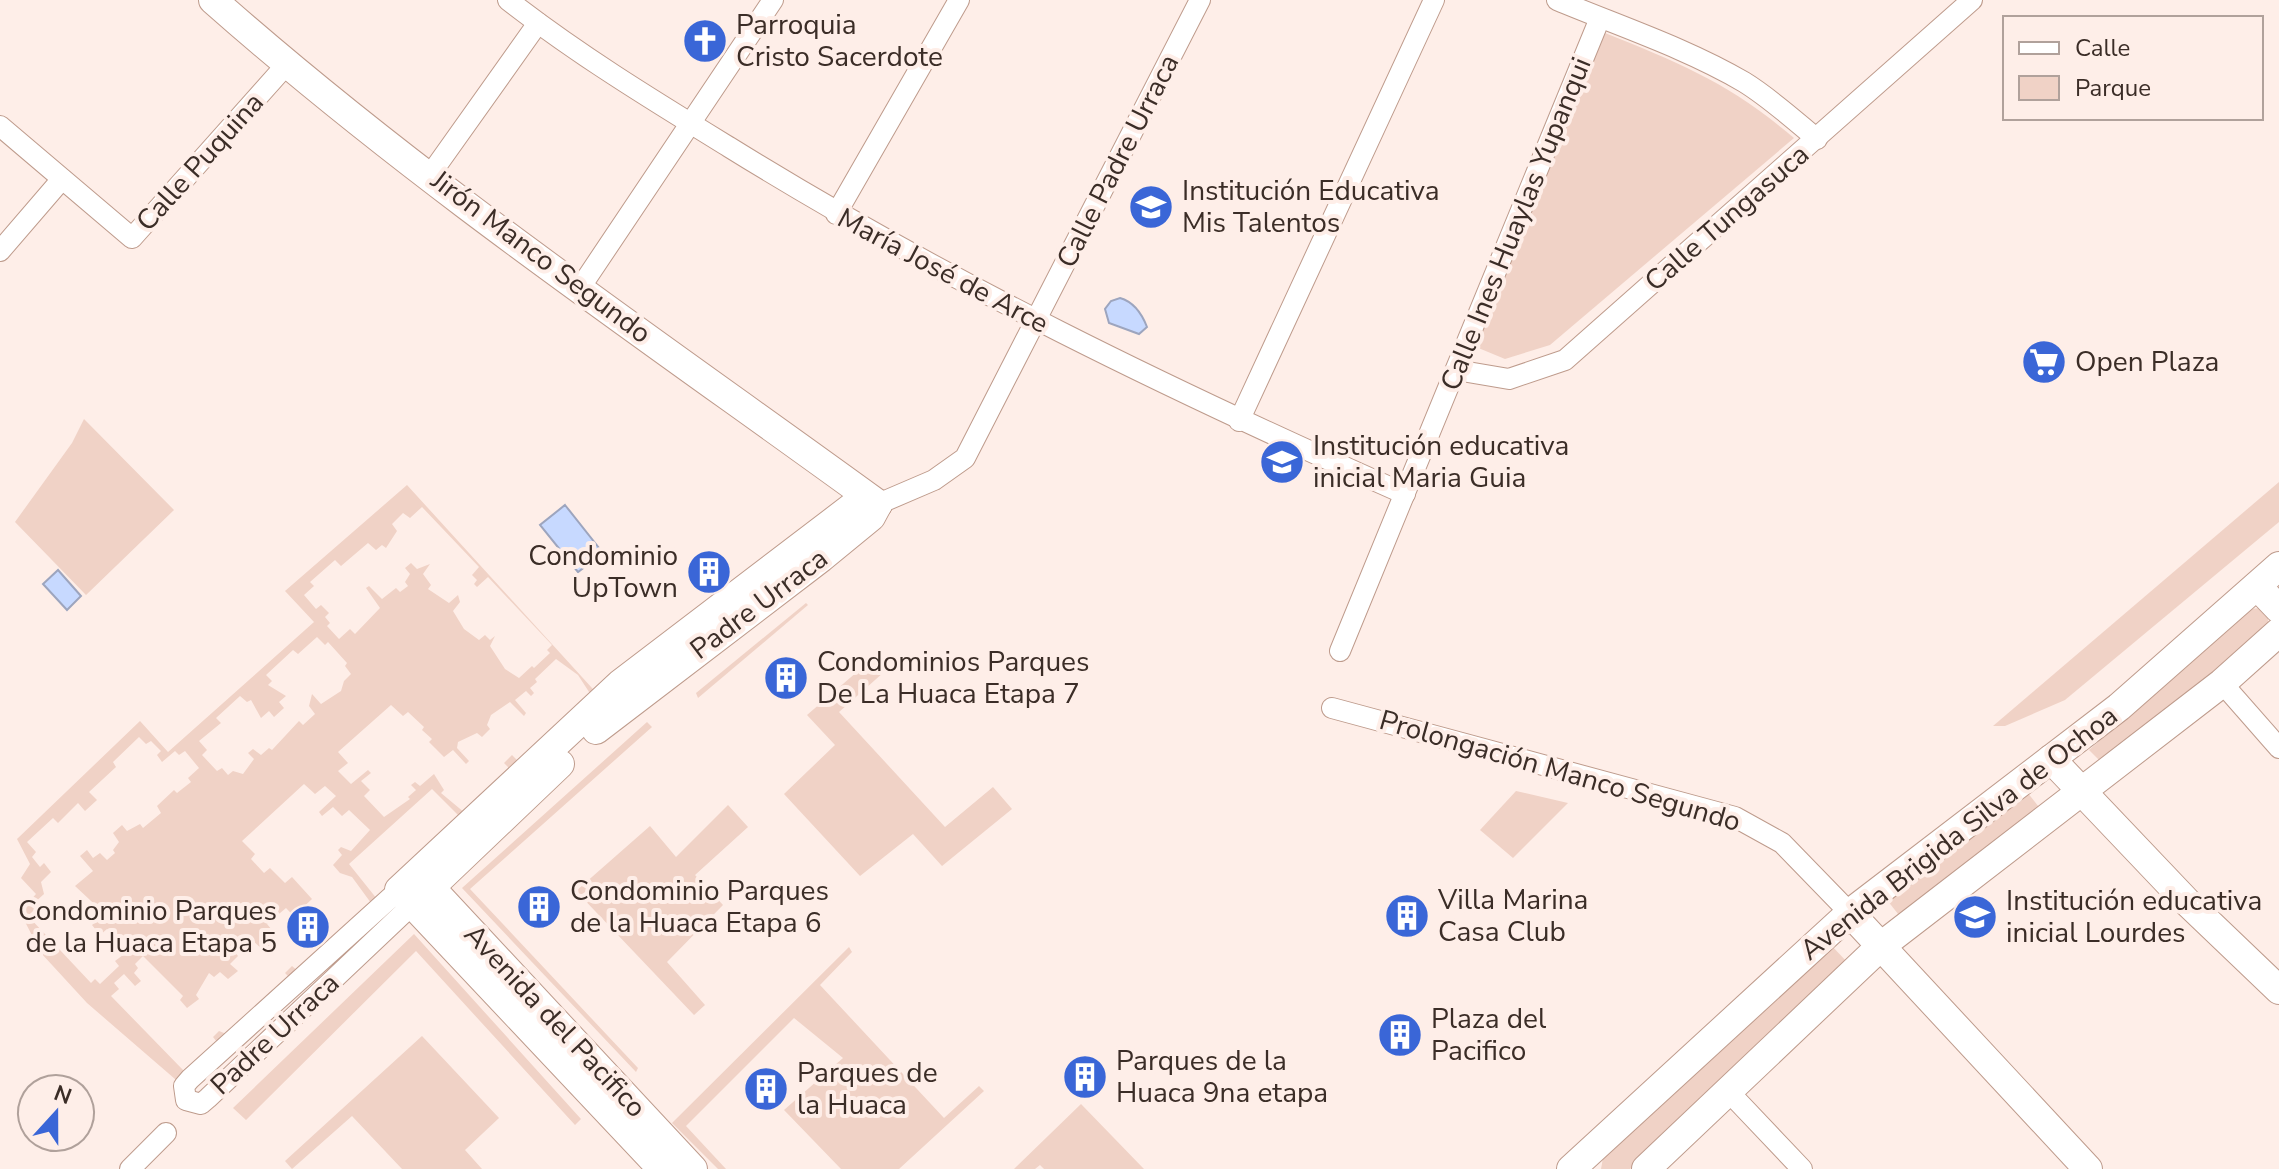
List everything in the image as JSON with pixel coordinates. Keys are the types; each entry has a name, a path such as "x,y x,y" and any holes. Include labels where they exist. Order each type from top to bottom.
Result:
{"street":[{"name":"Jirón Manco Segundo","path":"213,0 287,64 430,175 878,504"},
{"name":"María José de Arce","path":"508,0 692,124 836,214 1036,321 1239,421 1405,494"},
{"path":"580,288 773,0"},
{"path":"836,214 959,0"},
{"name":"Calle Padre Urraca","path":"1036,321 1200,0"},
{"path":"1239,421 1434,0"},
{"path":"1557,0 1704,61 1775,103 1817,139"},
{"name":"Calle Tungasuca","path":"1456,370 1509,379 1565,360 1817,139 1961,3"},
{"name":"Calle Ines Huaylas Yupanqui","path":"1340,651 1600,18"},
{"path":"430,175 538,23"},
{"name":"Calle Puquina","path":"0,126 132,238 287,64"},
{"path":"0,251 62,179"},
{"name":"Padre Urraca","path":"414,889 208,1098 201,1104 186,1100 184,1086 190,1079 616,712 808,569 871,517 878,504 942,476 965,458 1036,321"},
{"name":"Avenida Brigida Silva de Ochoa","path":"1571,1169 1850,913 2119,707 2279,566"},
{"path":"2257,586 2279,609"},
{"name":"Avenida Brigida Silva de Ochoa","path":"1646,1169 1881,946 2222,683 2279,632"},
{"path":"2222,683 2279,748"},
{"name":"Prolongación Manco Segundo","path":"1332,708 1735,817 1782,843 1850,913"},
{"path":"2051,759 2081,793 2279,990"},
{"name":"Avenida del Pacifico","path":"414,889 662,1169"},
{"name":"Avenida del Pacifico","path":"414,889 693,1169"},
{"path":"1850,913 2088,1169"},
{"path":"1728,1091 1802,1169"},
{"path":"130,1169 166,1133"}],"green space":[{"path":"1605,33 1704,76 1748,103 1794,138 1550,345 1505,359 1476,347"},
{"path":"84,419 174,510 86,595 15,522 72,443"},
{"path":"2279,482 2279,522 2065,700 2005,726 1993,726"},
{"path":"407,485 602,699 468,825 432,789 349,864 385,909 190,1092 87,1003 41,953 20,912 36,894 21,878 30,864 17,839 140,721 168,752 314,622 285,591","holes":["422,507 479,567 472,575 477,580 474,584 477,587 488,577 552,645 547,650 550,653 534,668 532,666 519,678 505,669 490,646 495,636 490,640 485,635 479,640 464,629 453,611 460,602 458,595 449,603 428,589 431,585 423,574 430,564 417,569 411,563 405,568 410,574 405,582 408,586 400,592 396,588 382,599 369,586 366,588 380,608 355,634 350,629 339,639 327,626 330,623 325,617 329,613 321,605 316,609 304,595 314,586 310,582 335,560 341,566 368,543 376,550 382,545 386,548 397,531 392,524 403,513 410,518","317,637 325,645 328,642 347,663 345,666 351,674 344,681 341,691 321,704 312,694 309,706 315,714 303,725 299,721 272,750 269,748 261,755 253,749 248,753 254,759 243,774 233,771 228,775 222,768 217,771 202,755 207,750 199,741 221,723 216,718 240,696 247,702 251,700 261,718 269,711 274,717 284,708 279,702 286,696 268,685 272,681 266,675 293,650 298,654","556,659 578,675 591,695 519,762 512,755 504,763 510,769 465,813 441,793 444,790 434,774 420,786 415,782 411,785 416,790 408,797 410,799 384,817 364,796 370,790 361,781 371,773 368,770 351,784 338,771 348,763 338,752 391,705 403,716 408,712 424,727 422,730 432,739 429,742 444,757 453,750 466,764 469,761 457,748 458,742 477,733 482,737 490,729 487,725 491,715 510,702 524,716 526,713 515,700 526,691 531,696 534,693 530,688 537,682 535,679","139,737 146,744 151,741 161,751 157,755 162,762 175,751 179,755 185,751 199,768 188,778 191,782 177,793 174,790 157,806 161,813 143,828 140,824 127,831 122,825 113,833 119,842 113,850 115,853 107,860 100,853 93,858 87,850 80,856 93,871 75,886 105,914 92,925 100,935 107,929 121,936 119,950 123,955 115,961 119,966 100,984 95,979 91,983 28,916 36,908 33,904 44,894 41,882 51,872 44,863 40,867 32,857 36,852 27,842 53,818 58,823 78,803 85,811 97,800 89,792 116,767 113,762","304,784 315,794 325,786 336,796 319,812 322,816 333,807 342,816 349,810 370,830 351,851 341,847 338,850 342,855 333,865 340,873 352,877 371,903 299,972 292,966 285,973 291,979 229,1035 219,1031 213,1037 217,1042 184,1071 111,996 119,989 114,983 124,974 135,986 141,981 134,973 138,968 135,964 143,956 183,996 180,1000 187,1008 199,999 196,995 209,973 214,977 220,972 228,979 238,971 230,964 238,956 235,952 251,939 264,951 273,942 267,935 272,930 267,924 286,908 301,924 304,921 297,913 312,899 292,877 285,883 270,868 264,873 251,859 255,854 242,841"]},
{"path":"806,603 808,605 698,698 696,693"},
{"path":"2260,608 2268,614 2268,628 2103,764 2089,750 2250,609"},
{"path":"872,659 884,672 839,712 945,827 993,787 1012,809 942,866 913,834 860,876 784,794 835,745 807,715"},
{"path":"647,722 652,727 470,889 638,1068 636,1072 462,888"},
{"path":"1516,791 1568,803 1513,858 1480,830"},
{"path":"2027,792 2042,811 1902,919 1887,900"},
{"path":"728,805 748,827 695,875 723,905 667,962 705,1005 694,1015 576,891 650,826 676,857"},
{"path":"414,934 581,1119 575,1125 416,951 246,1120 233,1108"},
{"path":"1831,945 1847,962 1630,1169 1601,1169 1603,1158"},
{"path":"849,947 852,952 820,985 944,1118 979,1086 984,1091 899,1169 841,1169 784,1110 843,1058 794,1018 686,1126 726,1169 718,1169 672,1123"},
{"path":"422,1036 499,1118 465,1150 482,1169 402,1169 352,1116 292,1169 285,1161"},
{"path":"1081,1104 1144,1169 1044,1169 1040,1165 1035,1169 1014,1169"}],"water":[{"path":"1120,298 1133,306 1143,318 1147,327 1139,334 1109,323 1105,309 1111,301"},
{"path":"565,505 603,553 578,572 540,525"},
{"path":"58,570 81,596 67,610 43,584"}],"place":[{"name":"Parroquia Cristo Sacerdote","path":"705,41"},
{"name":"Institución Educativa Mis Talentos","path":"1151,207"},
{"name":"Open Plaza","path":"2044,362"},
{"name":"Institución educativa inicial Maria Guia","path":"1282,462"},
{"name":"Condominio UpTown","path":"709,572"},
{"name":"Condominios Parques De La Huaca Etapa 7","path":"786,678"},
{"name":"Condominio Parques de la Huaca Etapa 6","path":"539,907"},
{"name":"Villa Marina Casa Club","path":"1407,916"},
{"name":"Institución educativa inicial Lourdes","path":"1975,917"},
{"name":"Condominio Parques de la Huaca Etapa 5","path":"308,927"},
{"name":"Plaza del Pacifico","path":"1400,1035"},
{"name":"Parques de la Huaca 9na etapa","path":"1085,1077"},
{"name":"Parques de la Huaca","path":"766,1089"}]}
